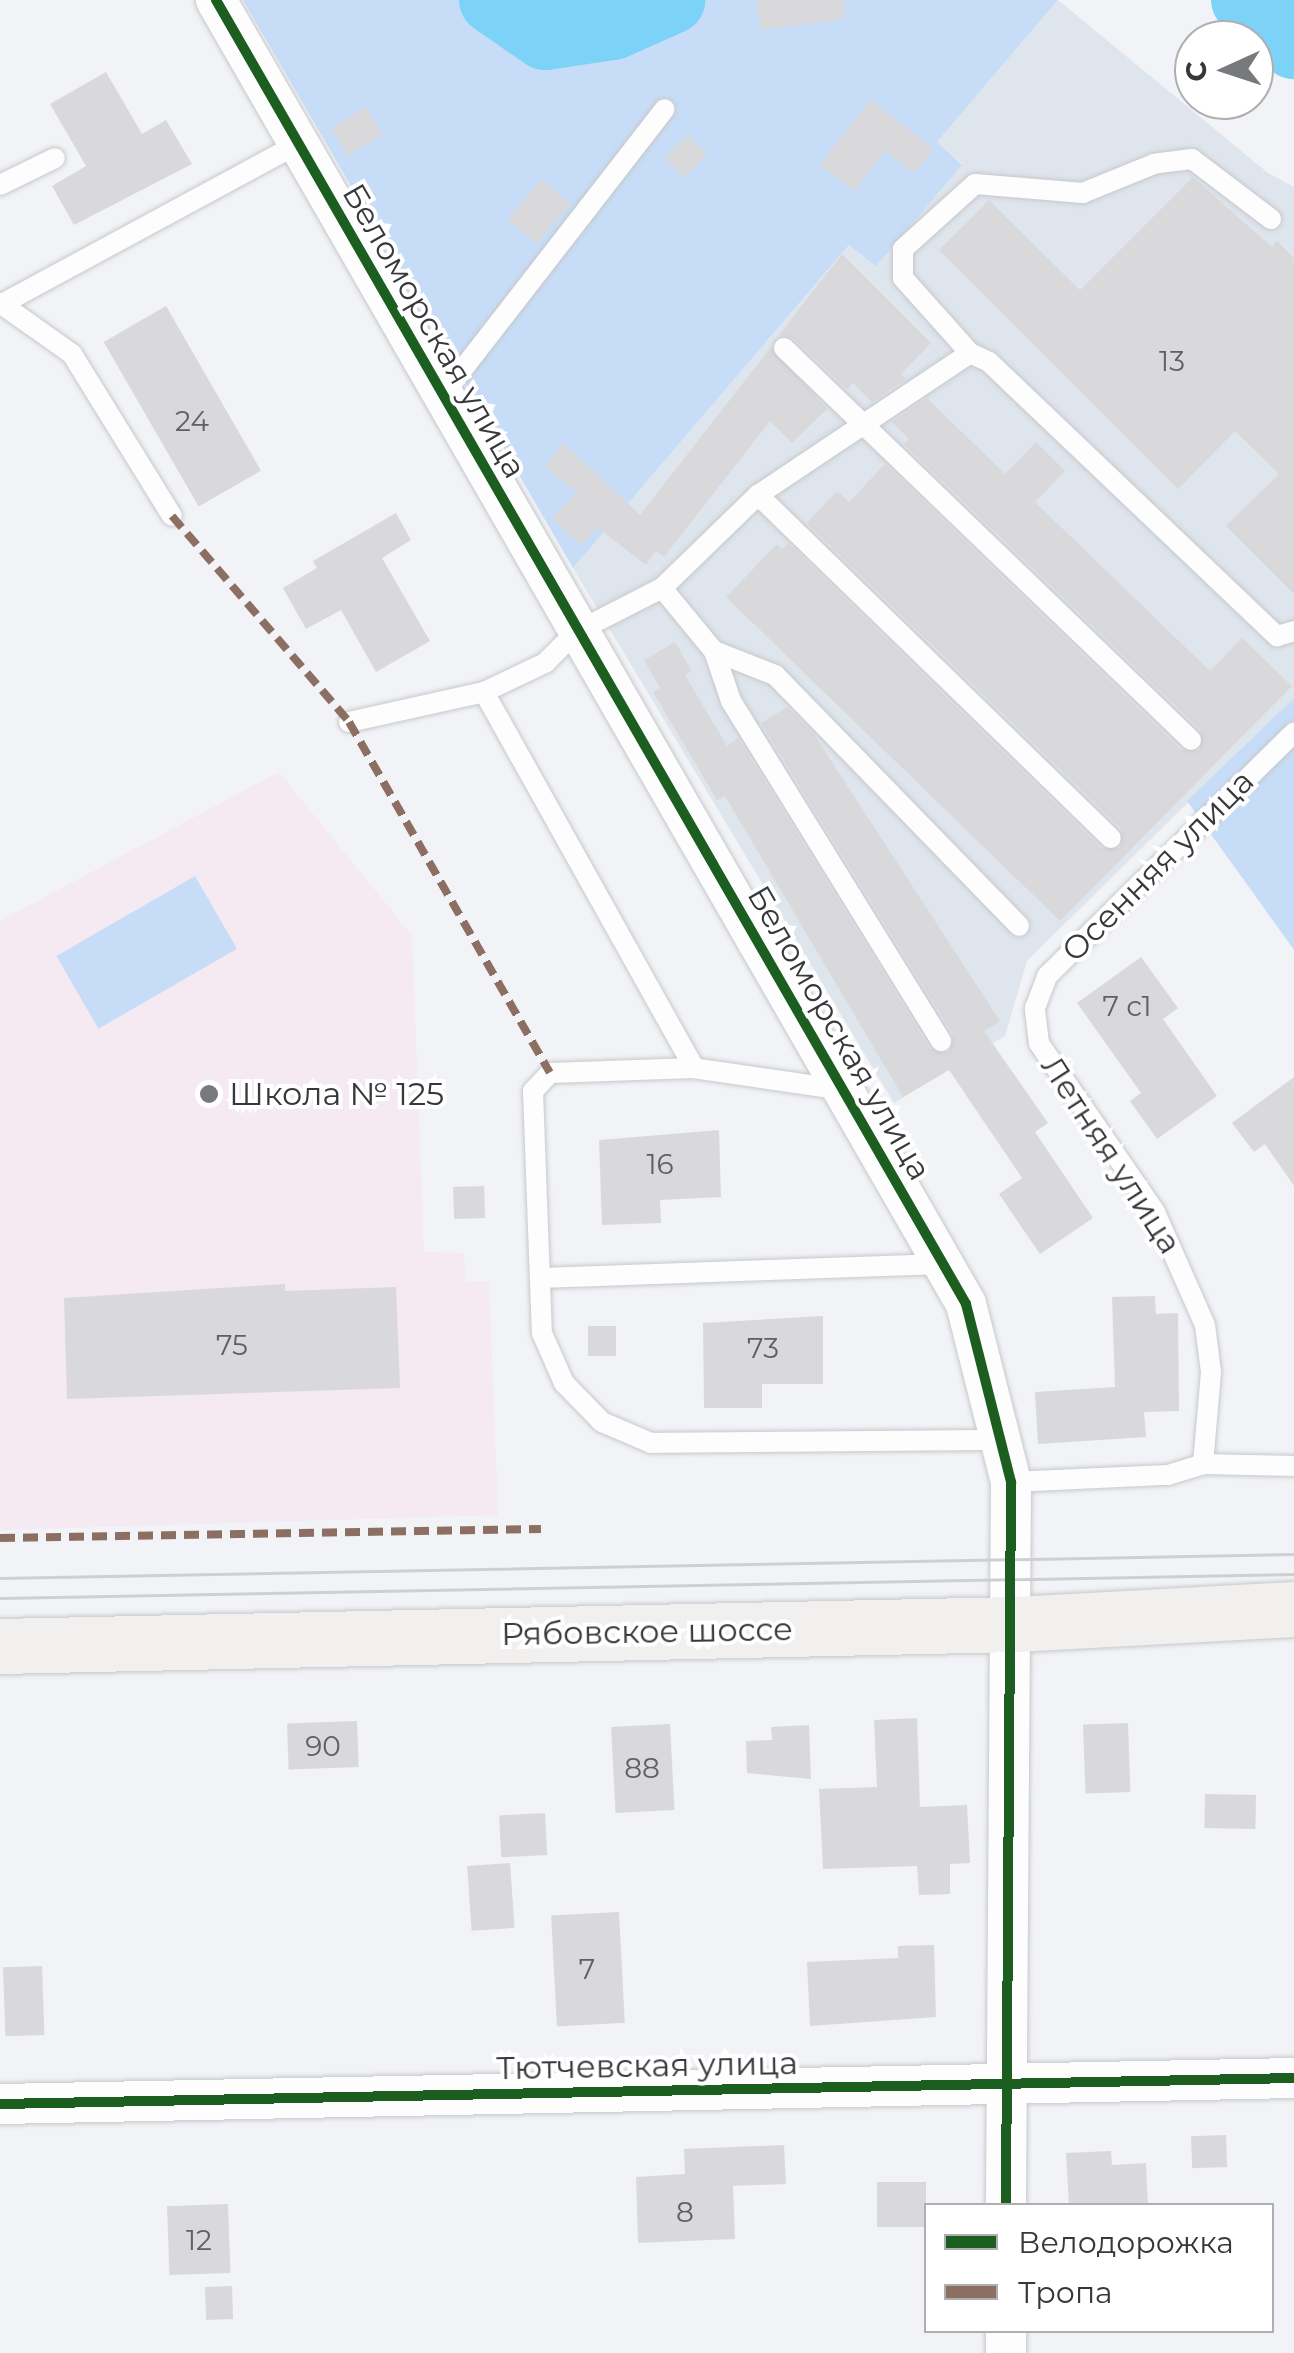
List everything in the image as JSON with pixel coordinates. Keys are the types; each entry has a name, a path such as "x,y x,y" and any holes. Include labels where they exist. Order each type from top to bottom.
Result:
{"main road":[{"name":"Рябовское шоссе","path":"0,1646 1014,1624 1294,1609"}],"street":[{"name":"Беломорская улица","path":"216,0 576,632 966,1304 1012,1482 1014,1624 1006,2203"},
{"name":"Тютчевская улица","path":"0,2104 1294,2078"}],"lane":[{"path":"442,396 665,109"},
{"path":"172,516 72,354 0,304 298,144"},
{"path":"0,184 55,158"},
{"path":"1272,219 1192,159 1154,164 1082,193 976,184 903,249 903,278 970,353 989,362 1277,636 1294,631"},
{"path":"784,348 1191,740"},
{"path":"350,722 484,692 545,663 576,632 662,588 758,496 867,427 970,353"},
{"path":"758,496 1111,838"},
{"path":"662,588 714,651 731,702 941,1041"},
{"path":"714,651 775,675 1019,926"},
{"path":"484,692 694,1068"},
{"name":"Осенняя улица","path":"1035,1008 1046,976 1294,732"},
{"name":"Летняя улица","path":"1035,1008 1039,1043 1155,1212 1205,1325 1211,1372 1203,1464"},
{"path":"845,1090 694,1068 550,1073 534,1091 542,1333 564,1383 602,1422 651,1443 1004,1440"},
{"path":"540,1278 943,1264"},
{"path":"1012,1482 1168,1475 1203,1464 1294,1466"}],"shaded area":[{"path":"243,0 1058,0 937,142 962,165 876,266 849,245 573,568"},
{"path":"1058,0 1174,96 1174,120 1204,120 1268,173 1294,187 1294,698 1027,961 1005,1036 894,1103 573,568 850,244 876,265 962,164 936,143"},
{"path":"1294,698 1294,950 1187,801"},
{"name":"Школа № 125","path":"279,772 412,936 424,1252 464,1253 465,1282 489,1281 498,1515 0,1530 0,921"},
{"path":"195,876 237,949 98,1029 56,956"}],"building":[{"path":"757,0 844,0 846,18 761,30"},
{"path":"106,72 142,134 166,120 192,164 74,225 52,186 86,166 50,104"},
{"path":"870,100 934,149 914,173 885,151 854,191 820,165"},
{"path":"366,107 383,134 348,156 331,129"},
{"path":"688,135 707,155 684,178 664,158"},
{"path":"1193,177 1272,247 1277,241 1294,258 1294,594 1226,526 1279,474 1235,431 1178,489 939,250 989,200 1080,290"},
{"path":"542,179 571,204 536,244 507,219"},
{"path":"842,254 931,343 901,374 906,379 872,402 853,383 847,389 793,338 779,335"},
{"path":"166,306 261,471 199,507 104,342"},
{"path":"771,347 827,409 792,443 770,421 664,557 656,551 646,565 598,528 581,545 552,518 577,492 545,467 563,443 640,515"},
{"path":"927,398 1005,474 1036,442 1065,471 1035,502 1210,671 1242,638 1292,686 1060,921 726,597 777,544 782,549 788,543 1101,848 1120,848 1121,828 807,523 837,491 849,502 885,464 1181,750 1200,750 1201,730 904,444 909,439 892,422"},
{"path":"396,513 411,540 382,558 430,641 376,672 341,610 306,629 283,588 317,568 313,561"},
{"path":"675,642 692,671 685,675 727,746 738,738 930,1049 949,1052 953,1034 761,723 787,707 813,733 1000,1021 984,1031 1048,1123 1035,1132 1093,1218 1040,1254 999,1194 1022,1178 949,1070 903,1097 725,796 717,800 653,692 660,688 644,660"},
{"path":"1141,957 1178,1008 1163,1019 1217,1096 1157,1139 1130,1101 1141,1093 1077,1003"},
{"path":"1294,1077 1294,1186 1265,1144 1254,1152 1232,1123"},
{"path":"719,1130 721,1197 660,1200 661,1223 602,1225 599,1140"},
{"path":"484,1186 485,1218 454,1219 453,1187"},
{"path":"285,1284 285,1291 396,1287 400,1388 67,1399 64,1298"},
{"path":"1155,1296 1156,1314 1178,1313 1179,1411 1144,1412 1146,1437 1038,1444 1035,1392 1115,1387 1112,1297"},
{"path":"823,1316 823,1384 762,1384 762,1408 704,1408 703,1323"},
{"path":"588,1326 616,1326 616,1356 588,1356"},
{"path":"917,1718 920,1807 967,1805 970,1863 950,1864 950,1894 919,1895 917,1866 823,1869 819,1789 877,1787 874,1720"},
{"path":"357,1721 359,1767 289,1769 287,1723"},
{"path":"1128,1723 1130,1792 1085,1794 1083,1725"},
{"path":"670,1724 675,1810 616,1813 611,1727"},
{"path":"809,1725 811,1779 747,1773 746,1741 772,1740 771,1727"},
{"path":"1205,1794 1256,1795 1255,1829 1204,1828"},
{"path":"545,1813 547,1855 501,1857 499,1815"},
{"path":"510,1863 515,1928 472,1931 467,1866"},
{"path":"619,1912 625,2023 557,2026 551,1916"},
{"path":"934,1945 936,2017 810,2026 807,1962 898,1958 898,1946"},
{"path":"42,1966 44,2035 5,2036 3,1967"},
{"path":"1226,2135 1227,2167 1192,2168 1191,2136"},
{"path":"784,2145 786,2184 733,2186 735,2239 638,2243 636,2177 685,2174 684,2149"},
{"path":"1111,2151 1112,2165 1146,2163 1148,2203 1069,2203 1066,2153"},
{"path":"877,2182 926,2182 924,2227 877,2227"},
{"path":"228,2204 230,2273 169,2275 167,2206"},
{"path":"232,2286 233,2319 206,2320 205,2287"}],"waterway":[{"path":"493,0 545,36 613,26 671,0"},
{"path":"1245,0 1294,45"}],"tram line":[{"path":"0,1578 1294,1554"},
{"path":"0,1598 1294,1574"}],"marked path":[{"path":"172,516 349,722 550,1073"},
{"path":"0,1538 541,1529"}],"cycle path":[{"path":"216,0 966,1304 1011,1482 1006,2203"},
{"path":"0,2104 1294,2078"}],"place":[{"name":"Школа № 125","path":"209,1094"}]}
